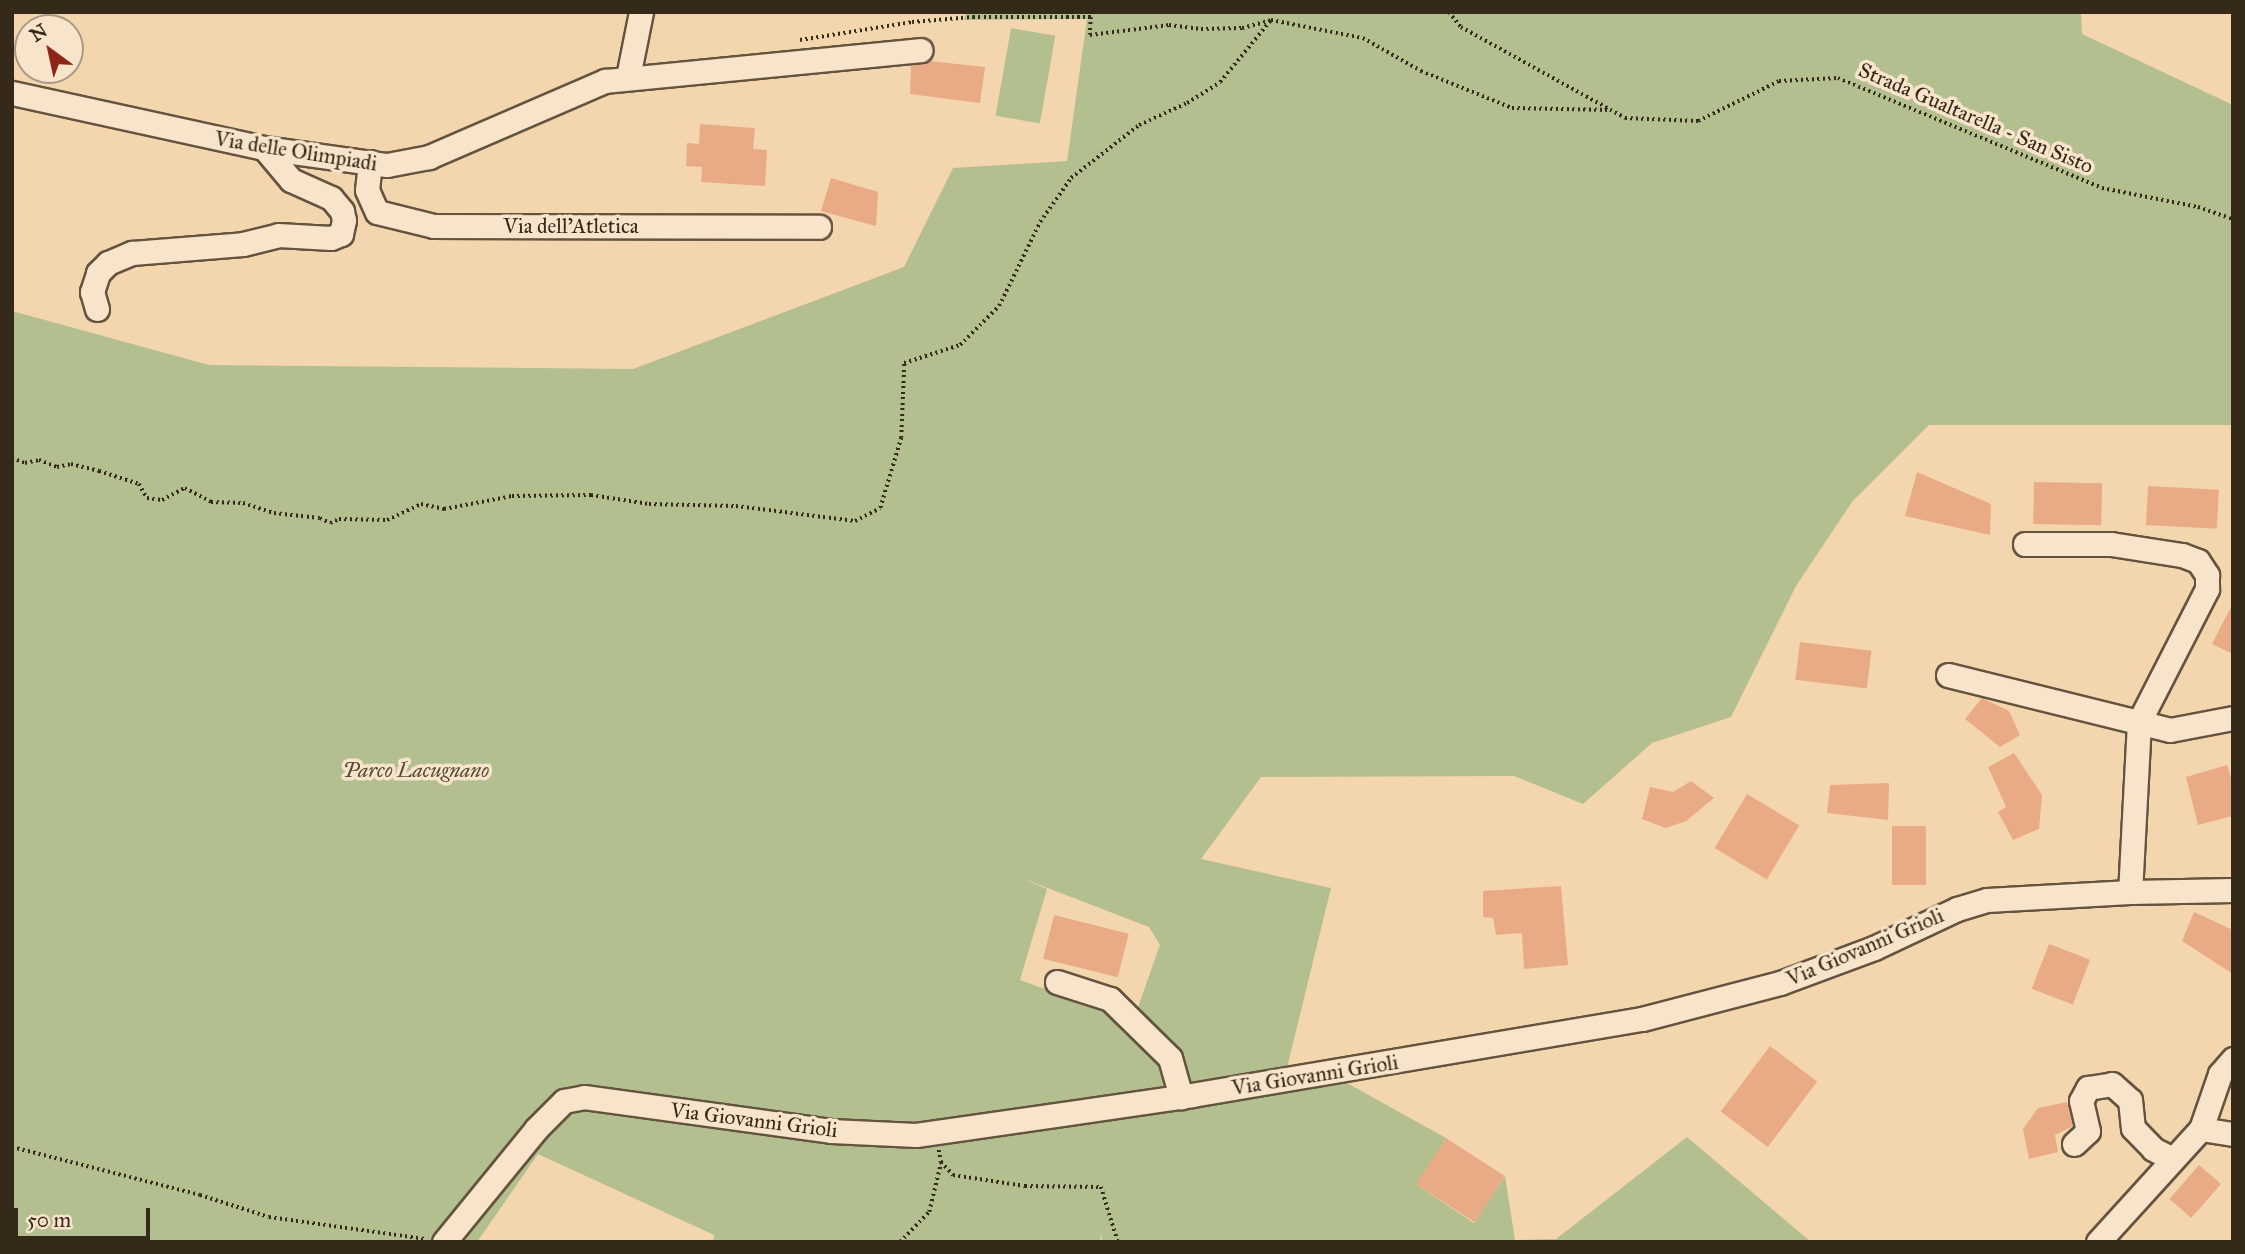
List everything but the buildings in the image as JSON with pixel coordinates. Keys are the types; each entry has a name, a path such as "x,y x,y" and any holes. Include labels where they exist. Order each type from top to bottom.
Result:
{"street":[{"path":"628,77 641,12"},
{"name":"Via delle Olimpiadi","path":"12,93 264,148 387,166 429,157 605,81 919,50"},
{"path":"97,309 92,292 98,273 108,263 132,253 243,244 278,235 331,238 341,234 344,220 342,211 331,198 291,180 264,148"},
{"name":"Via dell'Atletica","path":"370,163 367,190 377,212 435,226 819,227"},
{"path":"2025,544 2110,544 2182,555 2198,561 2207,575 2207,589 2139,722 2130,892"},
{"path":"1948,675 2170,730 2233,718"},
{"name":"Via Giovanni Grioli","path":"444,1242 536,1129 564,1101 584,1097 831,1131 915,1135 1181,1097 1642,1019 1780,983 1874,948 1957,909 1987,901 2130,892 2233,890"},
{"path":"1057,982 1110,999 1170,1058 1181,1097"},
{"path":"2098,1242 2201,1129 2220,1074 2233,1059"},
{"path":"2074,1144 2088,1131 2081,1101 2088,1088 2112,1084 2130,1100 2133,1128 2153,1149 2173,1159"},
{"path":"2201,1129 2233,1133"}],"path":[{"name":"Strada Gualtarella - San Sisto","path":"1449,12 1461,27 1625,118 1698,121 1779,81 1838,78 2102,188 2198,208 2233,219"},
{"path":"853,31 973,17 1091,17 1090,35 1169,25 1201,29 1242,28 1271,20 1363,38 1421,71 1511,108 1611,110"},
{"path":"12,458 25,463 39,460 57,467 71,464 99,471 139,484 147,498 162,500 185,488 211,502 243,503 274,513 320,518 330,523 339,519 387,520 421,504 444,509 512,496 591,495 649,504 736,506 855,521 880,509 901,438 904,363 960,345 999,306 1040,222 1071,178 1139,125 1187,103 1220,82 1271,20"},
{"path":"900,1242 929,1213 942,1162 936,1131"},
{"path":"12,1147 200,1195 269,1217 444,1242"},
{"path":"942,1162 953,1175 1025,1186 1101,1187 1118,1242"}],"green space":[{"name":"Parco Lacugnano","path":"966,12 2081,12 2082,34 2233,105 2233,425 1929,425 1852,502 1796,586 1731,717 1652,743 1583,804 1514,776 1261,777 1201,859 1331,888 1284,1080 1329,1073 1446,1138 1417,1185 1474,1223 1505,1176 1515,1240 1556,1239 1687,1137 1811,1242 1101,1242 1102,1233 1099,1242 713,1242 714,1235 538,1154 477,1242 12,1242 12,311 209,365 633,369 904,267 953,168 1067,161 1087,19 964,20","holes":["1019,877 1149,927 1160,945 1133,1021 1020,980 1047,889"]},
{"path":"1011,28 1055,36 1040,123 996,116"}]}
